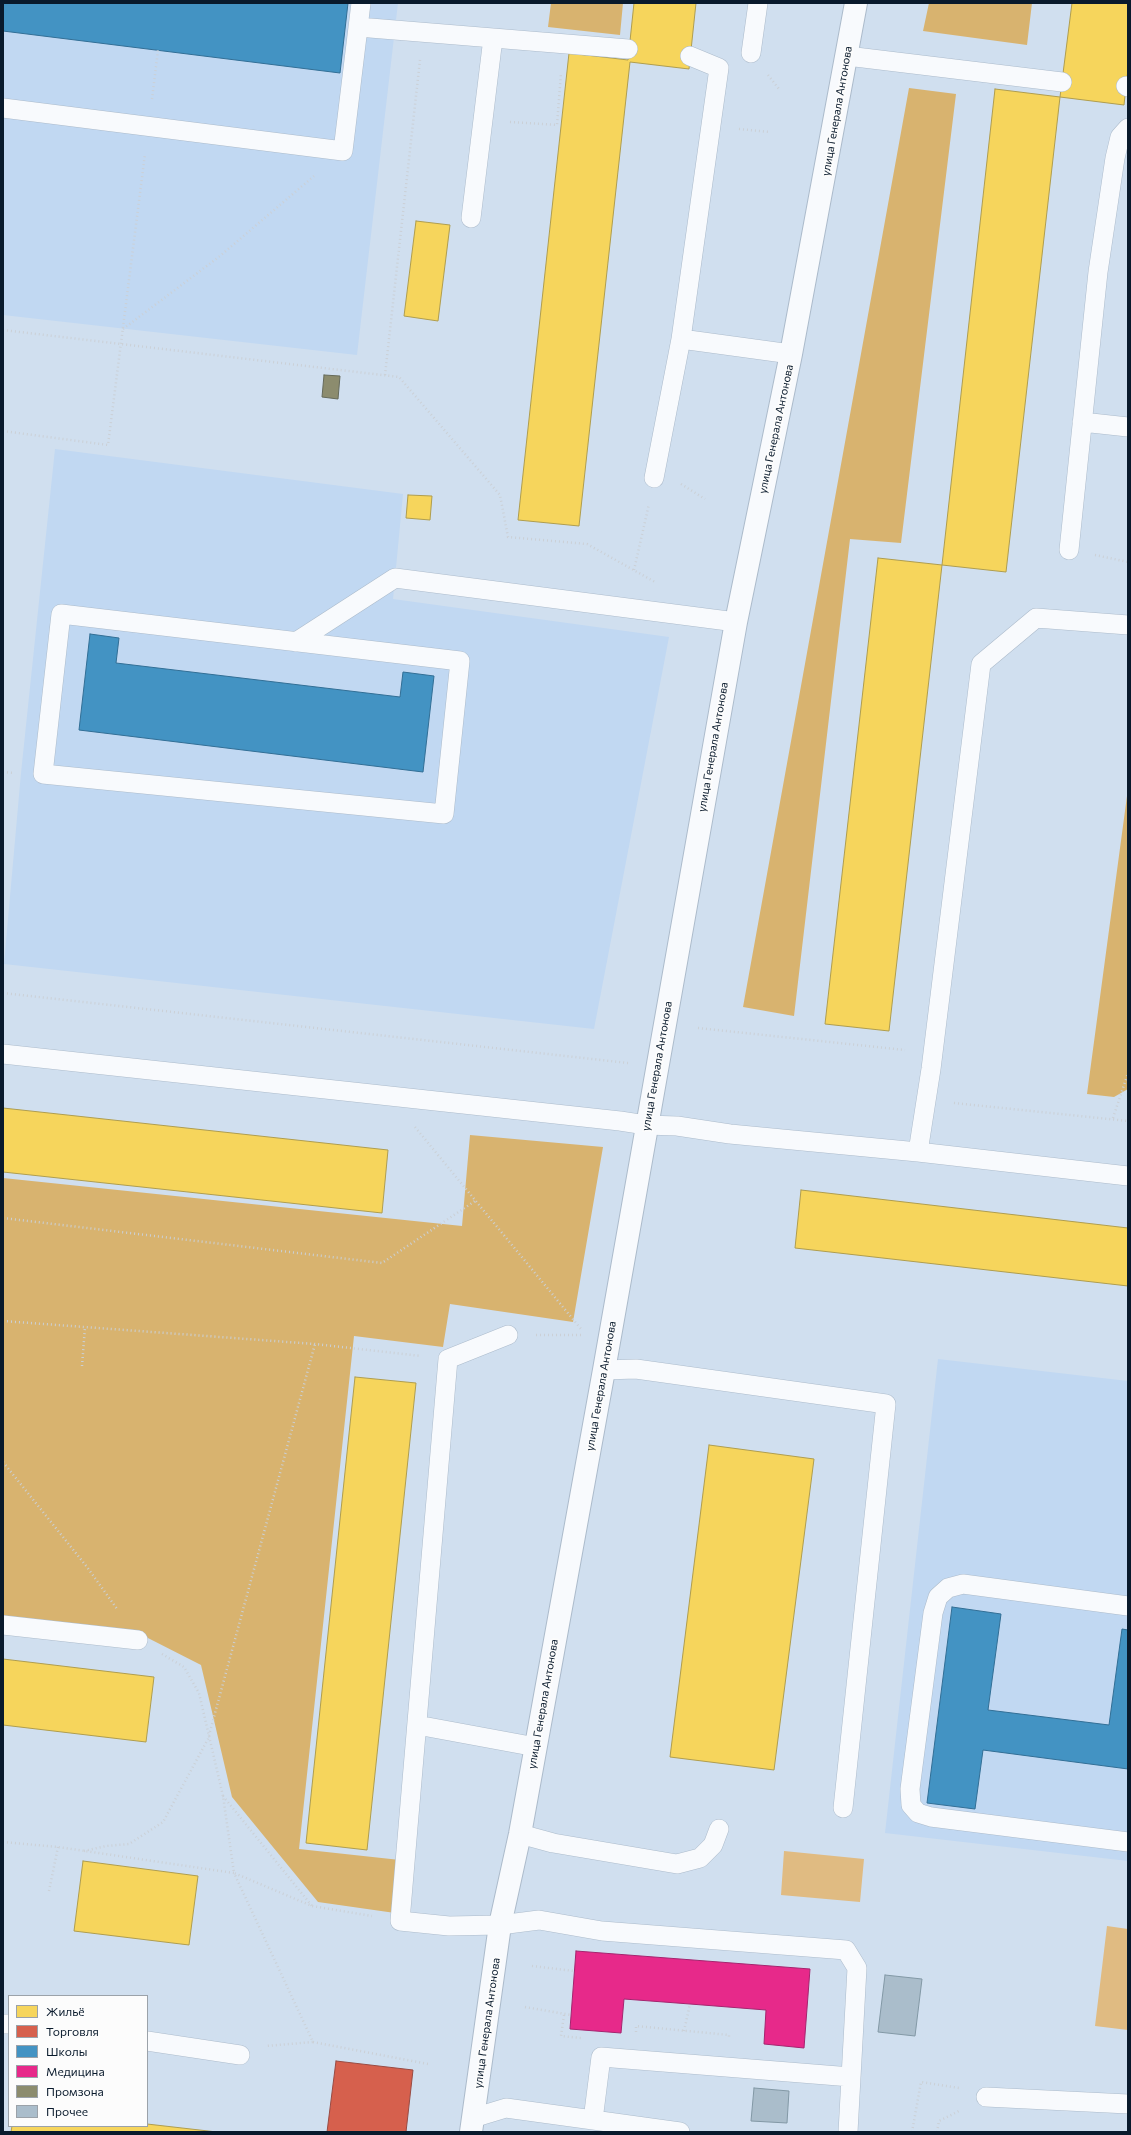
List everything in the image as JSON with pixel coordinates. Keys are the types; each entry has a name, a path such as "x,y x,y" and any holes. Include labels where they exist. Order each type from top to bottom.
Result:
{"street":[{"name":"улица Генерала Антонова","path":"472,2125 500,1925 520,1834 536,1747 736,622 791,354 856,3"}],"lane":[{"path":"3,108 343,151 361,3"},
{"path":"751,53 758,3"},
{"path":"358,27 628,49"},
{"path":"471,218 493,38"},
{"path":"654,478 681,339 712,127 719,68 690,56"},
{"path":"847,56 1062,82"},
{"path":"1069,550 1098,272 1115,158 1120,137 1128,128"},
{"path":"681,339 791,354"},
{"path":"1082,422 1128,427"},
{"path":"296,642 460,661 444,814 43,774 61,614 296,642 394,578 736,622"},
{"path":"918,1152 926,1100 981,664 1036,618 1128,625"},
{"path":"3,1054 620,1120 646,1125 677,1126 730,1134 918,1152 1128,1176"},
{"path":"508,1336 448,1359 400,1921 449,1926 500,1925 539,1920 602,1931 846,1950 857,1968 848,2132"},
{"path":"604,1370 636,1369 886,1404 842,1808"},
{"path":"1128,1606 963,1584 948,1588 938,1597 933,1613 910,1789 911,1804 918,1813 931,1817 1128,1842"},
{"path":"3,1624 138,1640"},
{"path":"417,1725 536,1747"},
{"path":"520,1834 553,1843 677,1864 700,1858 713,1845 719,1829"},
{"path":"148,2041 240,2055"},
{"path":"593,2120 601,2057 851,2077"},
{"path":"986,2097 1128,2104"},
{"path":"472,2125 506,2108 680,2132"}],"path":[{"path":"385,375 423,33"},
{"path":"483,120 556,125 564,44"},
{"path":"3,431 108,445 158,50"},
{"path":"712,127 770,132"},
{"path":"123,329 220,256 343,151"},
{"path":"3,330 398,377 500,495 508,537 587,544 661,585"},
{"path":"634,570 654,478"},
{"path":"3,772 21,773"},
{"path":"3,993 628,1063"},
{"path":"698,1028 932,1053"},
{"path":"1113,1118 1128,1073"},
{"path":"926,1100 1113,1118 1128,1121"},
{"path":"411,1122 586,1335 508,1336"},
{"path":"3,1218 382,1263 475,1201"},
{"path":"3,1321 315,1344 448,1359"},
{"path":"82,1366 85,1327"},
{"path":"84,1851 106,1846 129,1844 163,1822 208,1740 315,1344"},
{"path":"3,1462 87,1567 138,1640 184,1667 199,1693 208,1740 223,1796 234,1874 313,2042"},
{"path":"223,1796 312,1906"},
{"path":"3,1842 58,1847 234,1874 312,1906 400,1921"},
{"path":"48,1891 58,1847"},
{"path":"532,1966 574,1971"},
{"path":"684,2031 690,2004"},
{"path":"525,2007 571,2016"},
{"path":"636,2026 729,2035"},
{"path":"261,2046 313,2042 428,2064"},
{"path":"912,2132 921,2082 957,2088"},
{"path":"936,2132 939,2121 986,2097"}],"shaded area":[{"path":"3,3 398,3 357,355 3,315"},
{"path":"551,3 623,3 620,35 548,27"},
{"path":"929,3 1032,3 1027,45 923,31"},
{"path":"909,88 956,94 901,543 850,539 794,1016 743,1007"},
{"path":"55,449 403,494 393,599 669,637 594,1029 4,964 21,773"},
{"path":"1127,796 1128,1089 1114,1097 1087,1094"},
{"path":"470,1135 603,1147 573,1322 450,1304 443,1347 354,1336 299,1849 400,1860 395,1913 318,1902 232,1797 201,1665 144,1636 3,1619 3,1178 462,1226"},
{"path":"938,1359 1128,1381 1128,1861 885,1833"},
{"path":"784,1851 864,1859 860,1902 781,1895"},
{"path":"1107,1926 1128,1929 1128,2030 1095,2026"}],"building: Жильё":[{"path":"634,3 696,3 689,69 630,62 579,526 518,520 569,53 628,60"},
{"path":"1072,3 1128,3 1128,69 1124,105 1060,97"},
{"path":"995,89 1060,97 1006,572 942,565"},
{"path":"416,221 450,225 438,321 404,316"},
{"path":"408,495 432,496 430,520 406,518"},
{"path":"878,558 942,565 889,1031 825,1024"},
{"path":"3,1108 388,1150 382,1213 3,1172"},
{"path":"801,1190 1128,1228 1128,1286 795,1248"},
{"path":"355,1377 416,1383 367,1850 306,1843"},
{"path":"709,1445 814,1459 774,1770 670,1757"},
{"path":"3,1659 154,1677 146,1742 3,1725"},
{"path":"83,1861 198,1876 189,1945 74,1931"},
{"path":"148,2124 217,2132 11,2132 12,2127 148,2127"}],"building: Торговля":[{"path":"336,2061 413,2070 406,2132 327,2132"}],"building: Школы":[{"path":"3,3 348,3 340,73 3,31"},
{"path":"90,634 119,638 116,663 400,697 403,672 434,676 423,772 79,730"},
{"path":"952,1607 1001,1614 988,1710 1109,1725 1122,1629 1128,1630 1128,1769 983,1750 975,1809 927,1803"}],"building: Медицина":[{"path":"576,1951 810,1969 804,2048 764,2044 766,2010 624,1999 621,2033 570,2029"}],"building: Промзона":[{"path":"324,375 340,376 338,399 322,397"}],"building: Прочее":[{"path":"885,1975 922,1979 915,2036 878,2032"},
{"path":"754,2088 789,2091 787,2123 751,2121"}]}
